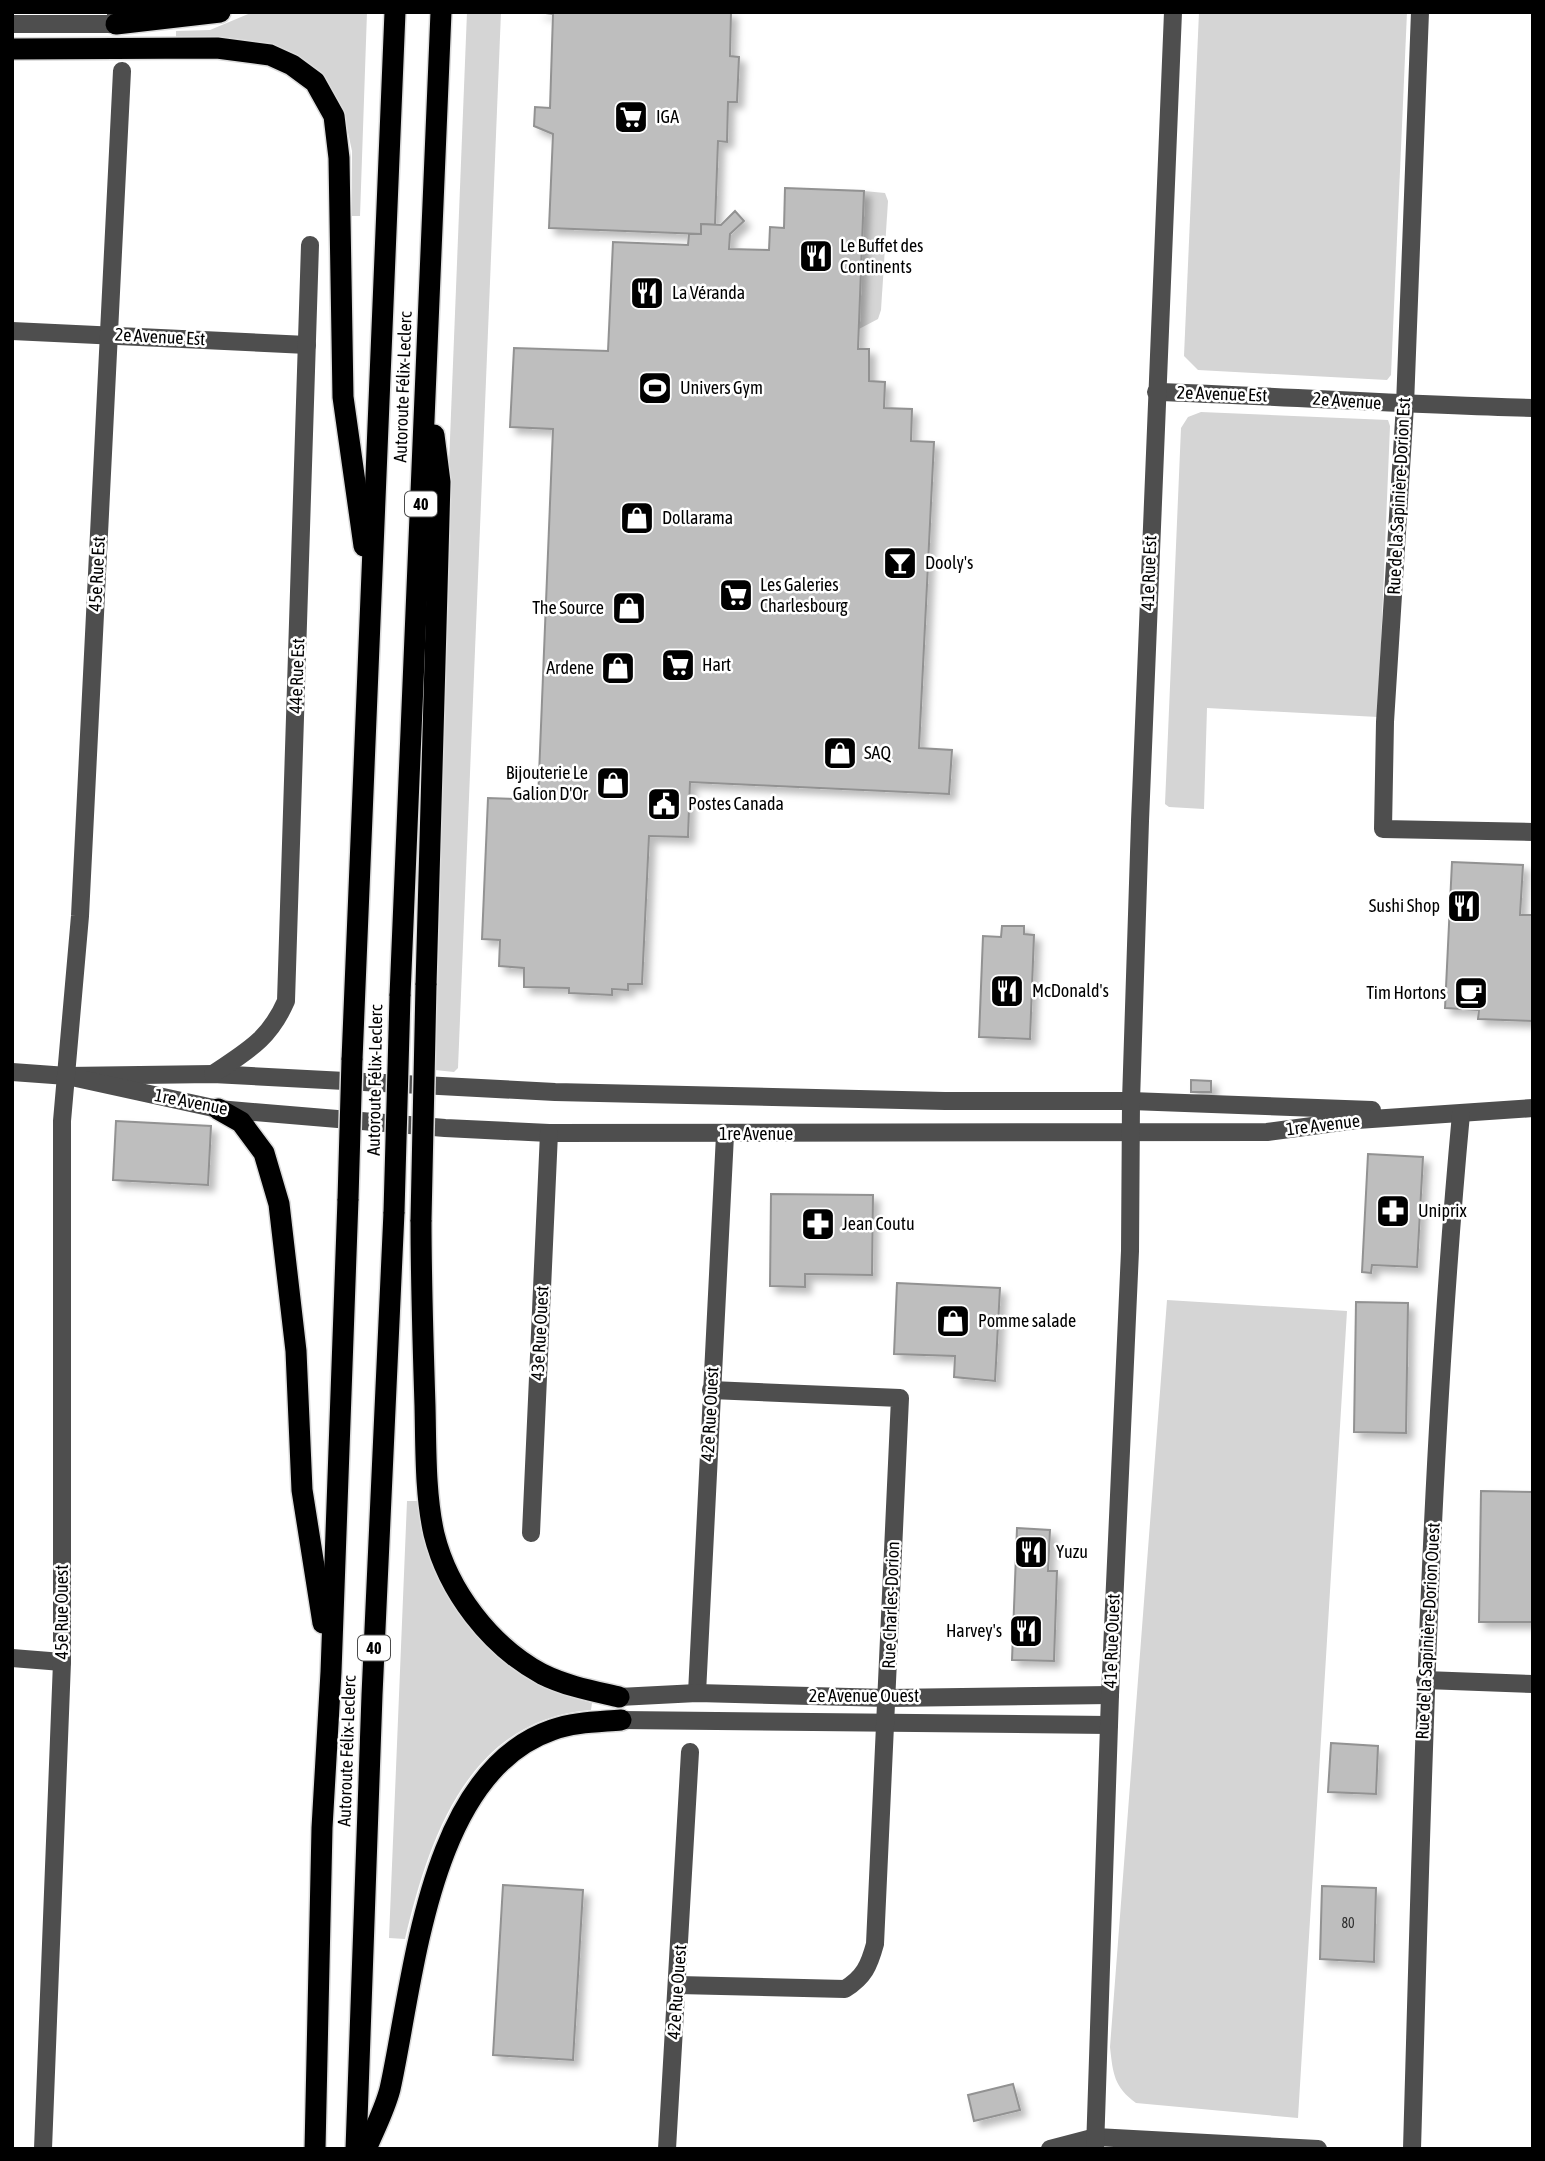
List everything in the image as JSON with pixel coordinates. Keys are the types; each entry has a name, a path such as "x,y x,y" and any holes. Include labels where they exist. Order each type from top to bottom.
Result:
{"highway":[{"path":"116,18 220,12"},
{"name":"Autoroute Félix-Leclerc","path":"315,2149 322,1828 331,1672 354,989 394,12"},
{"name":"Autoroute Félix-Leclerc","path":"356,2149 441,12"},
{"path":"12,49 217,48 270,55 292,65 315,82 334,116 339,158 343,397 371,591"},
{"path":"426,377 440,482 421,1220 427,1464 434,1532 447,1574 474,1615 510,1651 542,1674 581,1689 619,1697"},
{"path":"218,1109 241,1122 264,1153 279,1204 296,1351 302,1490 331,1672"},
{"path":"366,2149 389,2092 419,1932 446,1849 467,1808 486,1777 520,1746 552,1730 621,1720"}],"street":[{"name":"41e Rue Est","path":"1132,1134 1156,392 1173,12"},
{"name":"Rue de la Sapinière-Dorion Est","path":"1420,12 1405,405 1385,722 1383,829 1533,832"},
{"path":"12,24 116,18"},
{"name":"45e Rue Est","path":"67,1076 80,916 122,71"},
{"name":"44e Rue Est","path":"213,1074 260,1042 276,1024 286,1001 310,245"},
{"name":"2e Avenue Est","path":"12,331 307,345"},
{"name":"2e Avenue Est","path":"1156,392 1288,396"},
{"name":"2e Avenue","path":"1288,396 1405,405 1533,408"},
{"name":"1re Avenue","path":"12,1072 67,1076 213,1074 555,1092 869,1100 1131,1101 1455,1115"},
{"name":"1re Avenue","path":"67,1076 218,1109 445,1128 549,1133 726,1135 1267,1132 1357,1120 1533,1108"},
{"name":"45e Rue Ouest","path":"43,2149 62,1662 62,1135 67,1076"},
{"name":"Rue de la Sapinière-Dorion Ouest","path":"1412,2149 1425,1680 1455,1115"},
{"name":"43e Rue Ouest","path":"531,1533 549,1133"},
{"name":"41e Rue Ouest","path":"1095,2143 1110,1695 1130,1251 1132,1134"},
{"name":"42e Rue Ouest","path":"697,1693 726,1135"},
{"name":"Rue Charles-Dorion","path":"678,1985 825,1991 845,1989 861,1979 869,1967 875,1944 900,1398 711,1390"},
{"path":"12,1658 62,1662"},
{"path":"1425,1680 1533,1684"},
{"name":"2e Avenue Ouest","path":"619,1697 697,1693 888,1698 1110,1695"},
{"name":"2e Avenue Ouest","path":"621,1720 1109,1725"},
{"name":"42e Rue Ouest","path":"667,2149 690,1752"},
{"path":"1050,2149 1095,2143 1318,2149"}],"shaded area":[{"path":"253,12 367,12 360,216 352,216 352,151 347,128 335,101 274,48 240,39 176,37 176,31 210,30"},
{"path":"467,12 501,12 458,1068 454,1072 435,1070 448,489"},
{"path":"1199,12 1407,12 1391,375 1387,380 1198,370 1184,356"},
{"path":"864,191 885,193 888,201 881,310 878,319 859,329"},
{"path":"1201,412 1388,420 1390,426 1378,717 1207,708 1204,809 1169,807 1165,804 1181,428 1188,417"},
{"path":"1167,1300 1347,1311 1298,2118 1136,2103 1119,2085 1112,2065 1110,2047"},
{"path":"407,1501 419,1501 425,1537 436,1571 452,1602 472,1630 497,1654 525,1675 557,1691 592,1703 591,1710 549,1718 514,1735 485,1760 461,1790 442,1824 427,1861 405,1939 389,1938"}],"building":[{"name":"IGA","path":"538,12 731,12 730,56 739,57 737,102 728,102 727,142 718,141 715,225 701,224 701,234 549,228 553,134 534,126 535,107 550,108 553,14"},
{"name":"Les Galeries Charlesbourg","path":"785,188 864,191 858,349 869,349 869,381 885,382 884,408 912,409 911,441 934,442 919,748 952,750 949,794 690,782 688,837 649,836 642,984 628,984 628,990 612,989 612,995 569,993 569,988 524,987 524,968 499,966 500,940 482,939 488,798 538,800 553,429 510,427 514,348 608,351 613,242 688,245 689,234 701,234 701,224 721,225 735,211 744,221 730,234 729,249 769,250 770,227 784,228"},
{"path":"1452,862 1523,865 1520,915 1533,915 1532,1021 1478,1019 1479,1010 1445,1008"},
{"path":"1002,926 1024,926 1024,934 1034,935 1030,1039 979,1037 983,936 1001,937"},
{"path":"1191,1080 1211,1081 1211,1092 1191,1092"},
{"path":"116,1121 211,1126 208,1185 113,1180"},
{"name":"Uniprix","path":"1368,1154 1423,1157 1417,1267 1372,1265 1371,1273 1362,1272"},
{"path":"771,1194 873,1195 872,1275 805,1274 805,1287 770,1286"},
{"path":"897,1283 1000,1288 995,1381 954,1377 955,1356 894,1354"},
{"path":"1356,1302 1408,1303 1406,1433 1354,1432"},
{"path":"1481,1491 1533,1492 1532,1622 1479,1622"},
{"path":"1017,1528 1050,1530 1048,1571 1057,1571 1054,1661 1012,1660"},
{"path":"1331,1743 1378,1746 1376,1794 1328,1792"},
{"path":"503,1885 583,1890 573,2060 493,2055"},
{"path":"1322,1886 1376,1888 1374,1962 1320,1959"},
{"path":"1013,2084 1020,2110 974,2121 968,2095"}],"place":[{"name":"IGA","path":"631,117"},
{"name":"Le Buffet des Continents","path":"816,256"},
{"name":"La Véranda","path":"647,293"},
{"name":"Univers Gym","path":"655,388"},
{"name":"Dollarama","path":"637,518"},
{"name":"Dooly's","path":"900,563"},
{"name":"Les Galeries Charlesbourg","path":"736,595"},
{"name":"The Source","path":"629,608"},
{"name":"Hart","path":"678,665"},
{"name":"Ardene","path":"618,668"},
{"name":"SAQ","path":"840,753"},
{"name":"Bijouterie Le Galion D'Or","path":"613,783"},
{"name":"Postes Canada","path":"664,804"},
{"name":"Sushi Shop","path":"1464,906"},
{"name":"McDonald's","path":"1007,991"},
{"name":"Tim Hortons","path":"1471,993"},
{"name":"Uniprix","path":"1393,1211"},
{"name":"Jean Coutu","path":"818,1224"},
{"name":"Pomme salade","path":"953,1321"},
{"name":"Yuzu","path":"1031,1552"},
{"name":"Harvey's","path":"1026,1631"}]}
